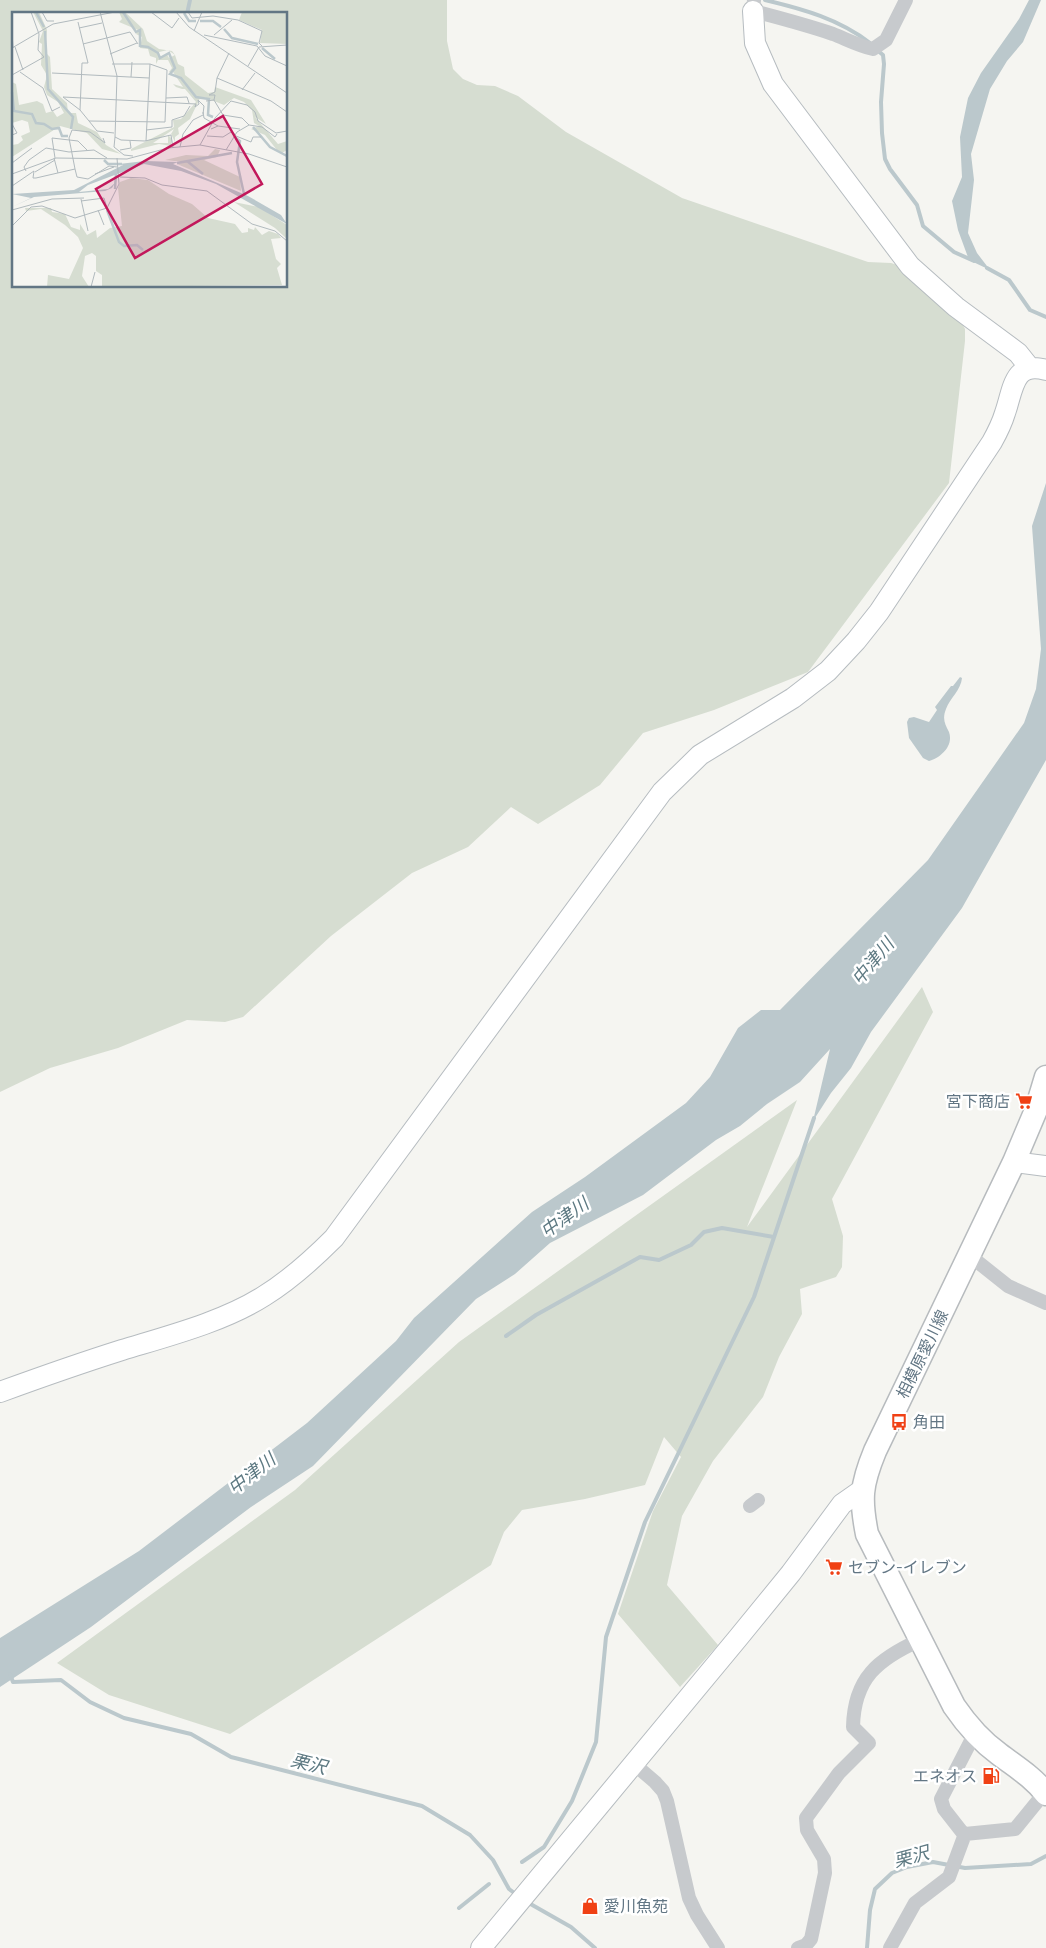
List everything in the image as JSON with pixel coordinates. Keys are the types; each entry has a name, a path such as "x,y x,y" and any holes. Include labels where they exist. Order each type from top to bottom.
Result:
{"main road":[{"name":"相模原愛川線","path":"1046,1077 1041,1110 1014,1162 875,1451 862,1490 862,1509 867,1534 954,1706 975,1733 998,1754 1026,1773 1046,1792"}],"street":[{"path":"906,0 886,40 873,49 754,5 755,43 773,84 910,266 956,307 1040,369"},
{"path":"0,1392 224,1315 264,1296 299,1271 334,1238 662,792 700,755 793,698 828,671 856,641 879,612 992,442 1006,411 1013,384 1024,369 1040,369"},
{"path":"1014,1162 1046,1166"},
{"path":"969,1255 1008,1286 1046,1303"},
{"path":"481,1948 791,1573 842,1504 862,1490"},
{"path":"798,1948 811,1939 825,1873 824,1859 807,1830 806,1818 839,1773 869,1743 854,1727 854,1713 864,1680 874,1668 889,1657 920,1640"},
{"path":"965,1834 944,1810 941,1798 975,1733"},
{"path":"634,1764 663,1791 667,1801 689,1898 697,1915 716,1945"},
{"path":"965,1834 1016,1829 1046,1792"},
{"path":"890,1948 915,1903 949,1877 965,1834"}],"shaded area":[{"path":"0,0 447,0 447,41 453,69 463,79 477,85 495,86 518,96 566,132 682,198 868,262 891,263 913,270 958,315 965,329 965,341 949,483 808,672 714,710 643,733 600,785 538,824 511,807 468,847 412,873 331,936 243,1017 225,1022 187,1020 118,1048 50,1068 0,1092"},
{"path":"922,987 933,1012 832,1199 843,1236 842,1267 836,1277 800,1289 802,1314 779,1357 763,1397 713,1461 682,1516 667,1585 718,1645 680,1687 618,1614 653,1511 681,1457 664,1437 645,1485 585,1499 522,1510 504,1532 491,1565 230,1734 109,1695 57,1663 295,1490 459,1342 797,1100 747,1227"}],"water":[{"path":"1029,0 1041,0 1023,42 1007,61 990,89 971,154 974,180 968,233 977,253 990,270 969,260 958,230 952,201 962,177 960,137 968,98 981,73 1019,19"},
{"name":"中津川","path":"1046,483 1046,760 962,908 871,1032 851,1068 831,1093 813,1121 830,1049 800,1082 767,1104 740,1126 716,1140 643,1195 550,1243 515,1274 476,1299 313,1466 251,1507 91,1627 0,1687 0,1638 139,1551 307,1423 396,1341 414,1318 532,1212 585,1177 686,1103 710,1077 738,1028 761,1010 780,1010 928,860 1024,723 1036,689 1041,649 1032,526"},
{"path":"960,677 962,678 960,686 948,705 944,716 950,742 945,751 929,761 923,758 909,738 907,722 909,718 914,717 929,722 937,710 935,707"}],"waterway":[{"path":"187,12 190,0"},
{"path":"765,0 793,7 833,21 870,43"},
{"path":"877,50 883,55 884,64 881,102 885,159 890,169 917,205 923,226 954,252 974,261"},
{"path":"987,268 1009,280 1030,310 1046,317"},
{"path":"522,1862 544,1847 572,1801 596,1742 606,1637 645,1522 754,1297 814,1118"},
{"path":"506,1336 536,1315 640,1257 659,1260 691,1245 704,1232 722,1228 774,1237"},
{"name":"栗沢","path":"10,1674 13,1682 61,1680 90,1702 124,1718 191,1734 231,1757 422,1806 470,1835 493,1860 509,1889 517,1895"},
{"name":"栗沢","path":"867,1948 870,1910 875,1889 892,1873 907,1867 933,1862 965,1868 1031,1864 1046,1856"},
{"path":"459,1908 489,1884"},
{"name":"栗沢","path":"527,1902 571,1927 595,1948"}],"place":[{"name":"宮下商店","path":"1024,1101"},
{"name":"角田","path":"899,1422"},
{"name":"セブン-イレブン","path":"834,1567"},
{"name":"エネオス","path":"991,1776"},
{"name":"愛川魚苑","path":"590,1906"}]}
